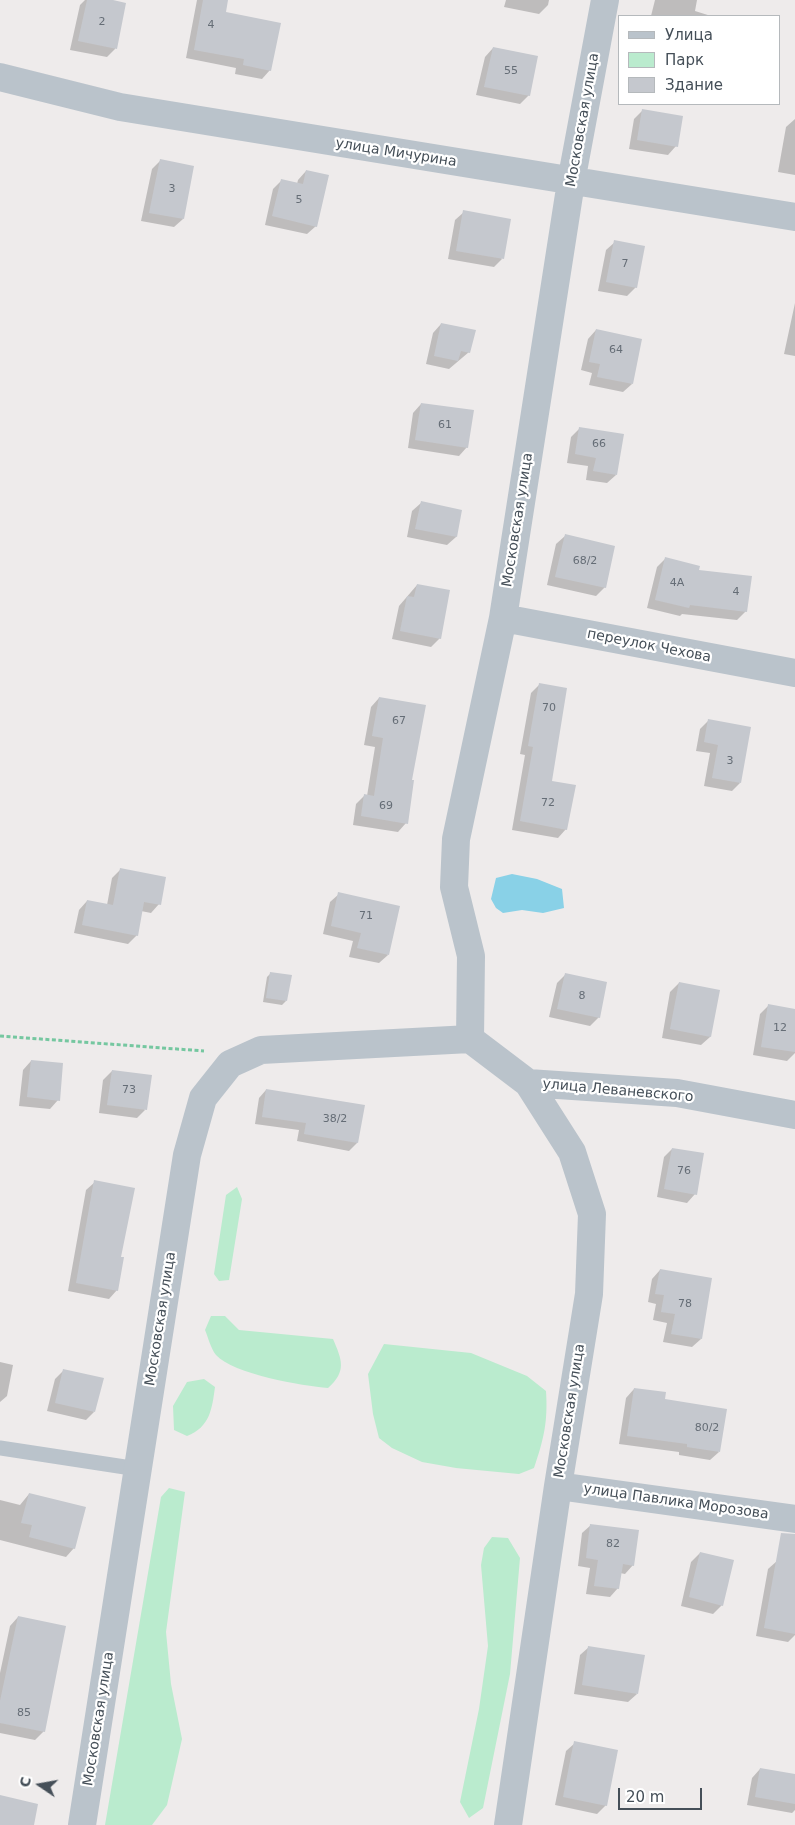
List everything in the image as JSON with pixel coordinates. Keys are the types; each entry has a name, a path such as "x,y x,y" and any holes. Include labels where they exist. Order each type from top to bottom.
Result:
{"street":[{"name":"Московская улица","path":"470,1039 471,956 454,887 456,839 503,618 571,182 605,0"},
{"name":"улица Мичурина","path":"0,77 120,107 795,217"},
{"name":"переулок Чехова","path":"503,618 795,673"},
{"name":"Московская улица","path":"82,1825 187,1155 203,1098 230,1064 261,1050 470,1039 528,1083 572,1152 592,1214 589,1294 558,1486 508,1825"},
{"name":"улица Леваневского","path":"528,1083 677,1093 795,1115"},
{"name":"улица Павлика Морозова","path":"558,1486 795,1519"}],"lane":[{"path":"0,1448 138,1469"}],"path":[{"path":"0,1036 249,1055"}],"green space":[{"path":"237,1187 242,1199 229,1280 219,1281 214,1274 226,1195"},
{"path":"211,1316 225,1316 239,1330 333,1339 339,1353 341,1365 338,1376 328,1388 286,1382 237,1368 225,1362 213,1350 205,1330"},
{"path":"384,1344 471,1353 527,1376 546,1391 544,1430 534,1468 519,1474 456,1468 422,1462 392,1448 379,1438 373,1414 368,1374"},
{"path":"204,1379 215,1387 211,1410 201,1428 187,1436 174,1430 173,1406 187,1382"},
{"path":"169,1488 185,1492 166,1632 171,1684 182,1739 167,1805 152,1825 105,1825 161,1497"},
{"path":"492,1537 508,1538 520,1558 510,1674 483,1808 469,1818 460,1802 479,1709 488,1646 481,1565 484,1548"}],"water":[{"path":"512,874 537,879 562,889 564,908 543,913 522,910 503,913 496,908 491,899 496,878"}],"building":[{"path":"87,0 113,0 126,3 117,49 78,41"},
{"path":"203,0 228,0 226,12 281,23 271,71 243,65 244,59 194,50"},
{"path":"493,47 538,56 530,96 484,87"},
{"path":"642,109 683,116 678,147 637,140"},
{"path":"160,159 194,166 184,219 149,213"},
{"path":"306,170 329,175 317,227 272,216 281,179 303,184"},
{"path":"463,210 511,219 504,259 456,251"},
{"path":"614,240 645,246 637,288 606,282"},
{"path":"441,323 476,330 470,353 461,351 458,361 434,356"},
{"path":"596,329 642,339 633,384 597,377 600,364 589,362"},
{"path":"421,403 474,410 468,448 415,440"},
{"path":"579,427 624,434 617,475 593,471 596,458 575,454"},
{"path":"421,501 462,510 457,537 415,529"},
{"path":"565,534 615,546 606,588 555,577"},
{"path":"665,557 700,566 699,570 752,576 747,612 690,605 689,608 655,600"},
{"path":"417,584 450,590 441,639 400,631 407,596 414,597"},
{"path":"539,683 567,688 552,781 576,785 567,830 520,821 533,747 528,746"},
{"path":"379,697 426,705 412,780 414,780 408,824 361,816 364,794 374,796 383,738 372,736"},
{"path":"708,719 751,727 741,783 712,778 718,745 704,742"},
{"path":"120,868 166,877 161,905 144,902 138,936 82,925 87,900 113,905"},
{"path":"338,892 400,906 389,955 357,948 361,933 331,926"},
{"path":"270,972 292,975 287,1001 266,998"},
{"path":"565,973 607,982 600,1018 557,1009"},
{"path":"679,982 720,990 711,1037 670,1029"},
{"path":"768,1004 795,1009 795,1052 761,1047"},
{"path":"31,1060 63,1063 60,1101 27,1097"},
{"path":"112,1070 152,1075 147,1110 107,1105"},
{"path":"266,1089 365,1105 358,1143 304,1134 306,1123 262,1117"},
{"path":"672,1148 704,1153 697,1195 664,1189"},
{"path":"94,1180 135,1188 121,1257 124,1257 118,1291 76,1283"},
{"path":"660,1269 712,1278 702,1339 671,1334 675,1314 661,1312 664,1295 655,1294"},
{"path":"63,1369 104,1378 95,1412 55,1403"},
{"path":"634,1388 666,1392 665,1399 727,1409 720,1452 687,1447 687,1444 627,1436"},
{"path":"29,1493 86,1507 75,1549 29,1537 32,1525 21,1523"},
{"path":"590,1524 639,1530 634,1566 623,1564 619,1589 594,1586 598,1560 586,1558"},
{"path":"781,1533 795,1534 795,1634 764,1628"},
{"path":"700,1552 734,1560 723,1606 689,1597"},
{"path":"18,1616 66,1626 45,1732 0,1723 0,1701"},
{"path":"588,1646 645,1655 638,1694 582,1685"},
{"path":"574,1741 618,1750 607,1806 563,1797"},
{"path":"760,1768 795,1774 795,1804 755,1797"},
{"path":"0,1795 38,1804 34,1825 0,1825"}]}
